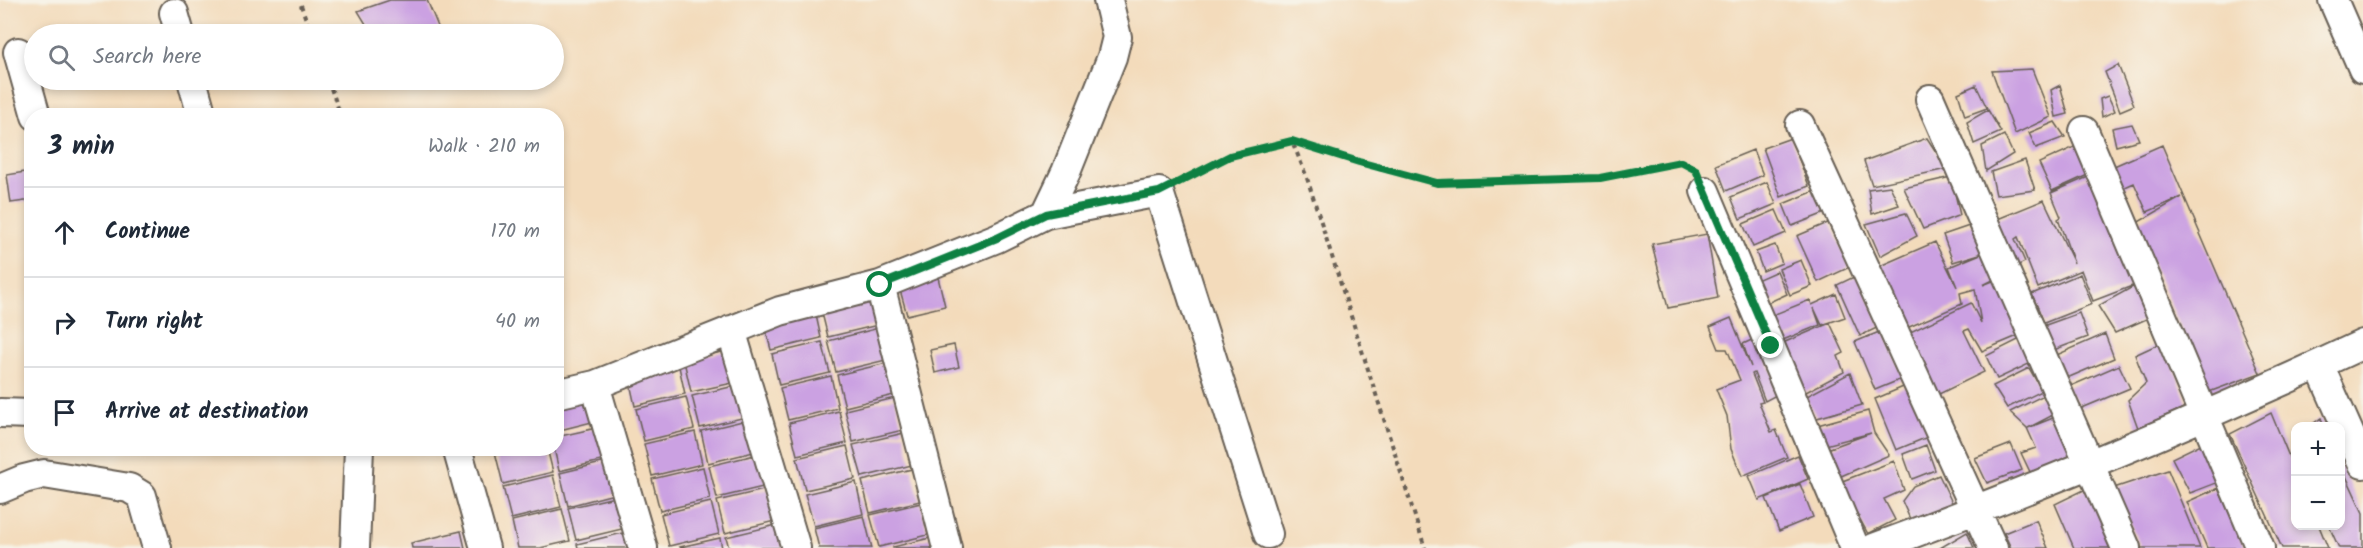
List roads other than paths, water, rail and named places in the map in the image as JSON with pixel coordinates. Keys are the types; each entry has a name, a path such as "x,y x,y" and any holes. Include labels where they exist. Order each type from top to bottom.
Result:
{"street":[{"path":"1046,214 1066,172 1112,57 1117,37 1108,0"},
{"path":"2333,0 2363,69"},
{"path":"18,51 24,73"},
{"path":"29,90 34,108"},
{"path":"195,90 200,108"},
{"path":"1930,99 2127,548"},
{"path":"1800,125 1993,548"},
{"path":"2084,131 2260,548"},
{"path":"1705,191 1855,548"},
{"path":"564,392 595,385 780,311 880,285 997,238 1046,214 1159,192 1268,534"},
{"path":"880,285 947,548"},
{"path":"731,330 796,548"},
{"path":"1874,548 2089,465 2363,344"},
{"path":"2319,365 2363,464"},
{"path":"595,385 643,548"},
{"path":"0,413 24,414"},
{"path":"355,548 359,456"},
{"path":"459,456 485,548"},
{"path":"0,489 44,474 129,488 142,496 157,548"}]}
